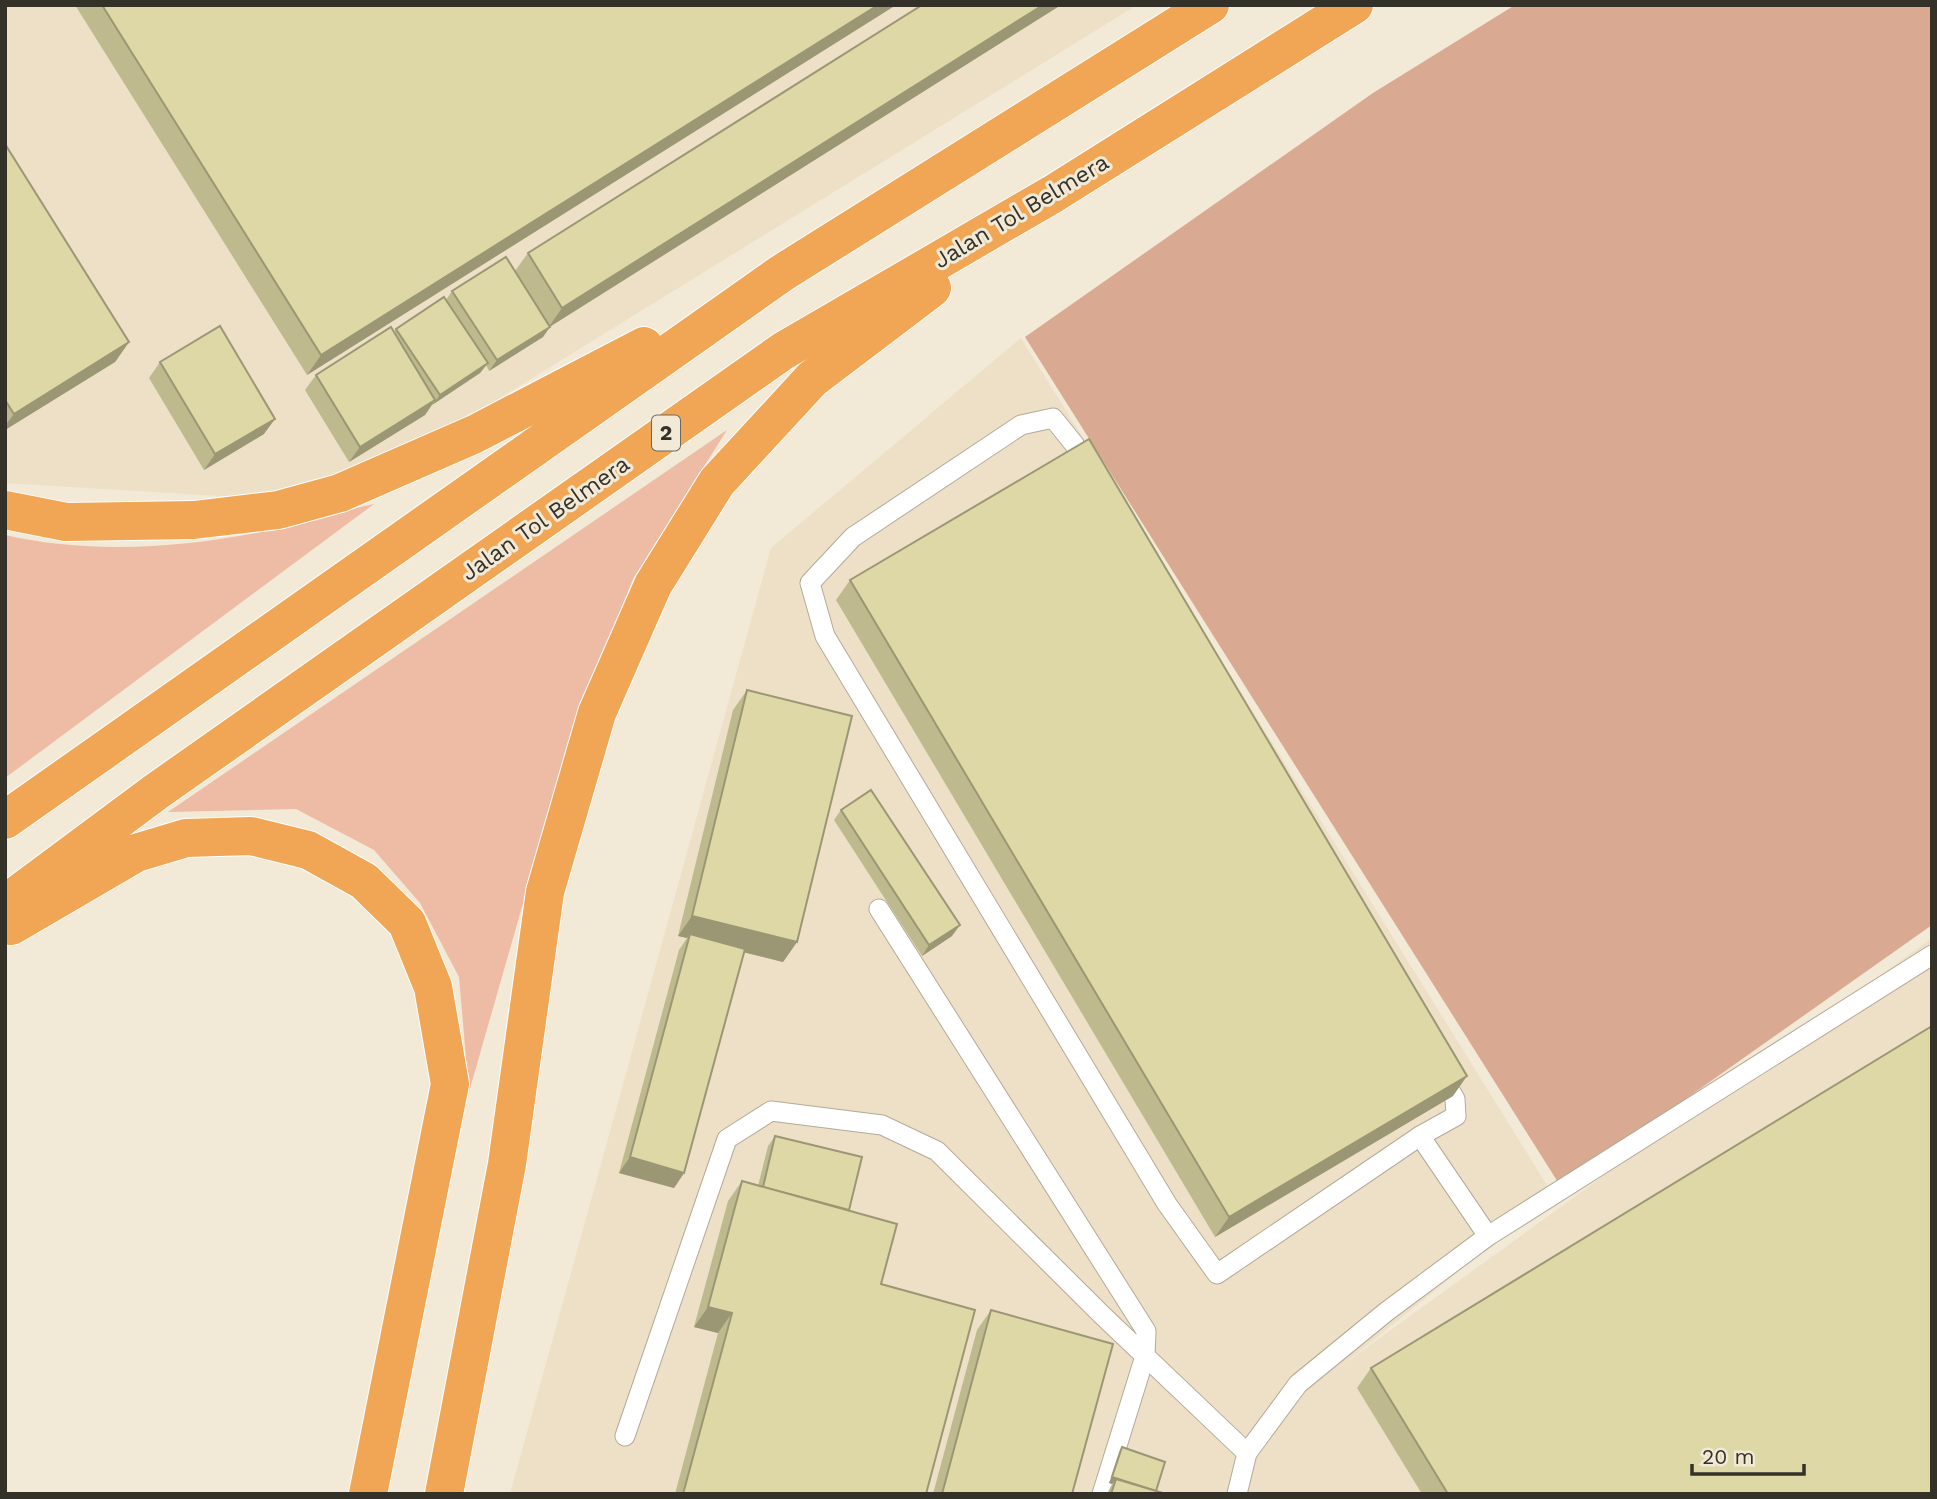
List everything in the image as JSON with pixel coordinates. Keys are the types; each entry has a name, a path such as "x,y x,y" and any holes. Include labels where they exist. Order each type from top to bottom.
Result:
{"highway":[{"path":"5,820 782,273 1210,5"},
{"name":"Jalan Tol Belmera","path":"5,904 157,791 783,351 1053,194 1354,5"},
{"path":"444,1494 507,1164 545,892 597,713 653,585 717,482 812,379 1053,194"},
{"path":"5,510 66,522 194,520 278,510 340,493 475,435 782,273"},
{"path":"5,929 136,853 186,838 251,836 308,850 363,881 407,923 433,987 450,1084 368,1494"}],"lane":[{"path":"1053,418 1074,444 1450,1085 1455,1099 1456,1116 1420,1136 1217,1274 1167,1204 825,636 810,583 853,537 1021,425 1053,418"},
{"path":"879,909 1131,1303 1146,1331 1145,1356 1102,1494"},
{"path":"1237,1494 1247,1453 1298,1384 1386,1312 1488,1236 1932,955"},
{"path":"625,1436 727,1139 771,1111 882,1125 937,1151 1247,1453"},
{"path":"1420,1136 1488,1236"}],"shaded area":[{"path":"5,5 1137,5 461,422 326,484 237,497 5,483"},
{"path":"1515,5 1932,5 1932,925 1561,1187 1025,337 1373,93"},
{"path":"1021,338 1553,1195 1344,1364 1932,938 1932,1494 510,1494 771,548"},
{"path":"727,430 633,579 568,746 469,1092 459,977 420,903 374,850 296,809 168,812"},
{"path":"374,504 5,778 5,535 82,546 122,547 201,542 279,528"}],"building":[{"path":"102,5 878,5 321,355"},
{"path":"922,5 1043,5 562,308 528,253"},
{"path":"5,144 129,342 14,414 5,400"},
{"path":"506,257 550,327 497,360 452,291"},
{"path":"444,297 488,363 440,395 396,329"},
{"path":"220,326 275,419 215,454 160,362"},
{"path":"391,327 435,400 360,447 316,375"},
{"path":"1089,439 1467,1076 1229,1217 850,580"},
{"path":"747,690 852,716 797,942 692,916"},
{"path":"871,790 960,925 929,945 841,810"},
{"path":"690,934 745,949 684,1173 630,1157"},
{"path":"1932,1026 1932,1494 1448,1494 1371,1368"},
{"path":"775,1136 862,1157 849,1210 763,1187"},
{"path":"742,1181 897,1224 881,1284 975,1310 926,1494 683,1494 732,1313 708,1307"},
{"path":"991,1310 1113,1344 1072,1494 942,1494"},
{"path":"1122,1447 1165,1462 1156,1491 1112,1477"},
{"path":"1116,1479 1163,1493 1163,1494 1111,1494"}]}
